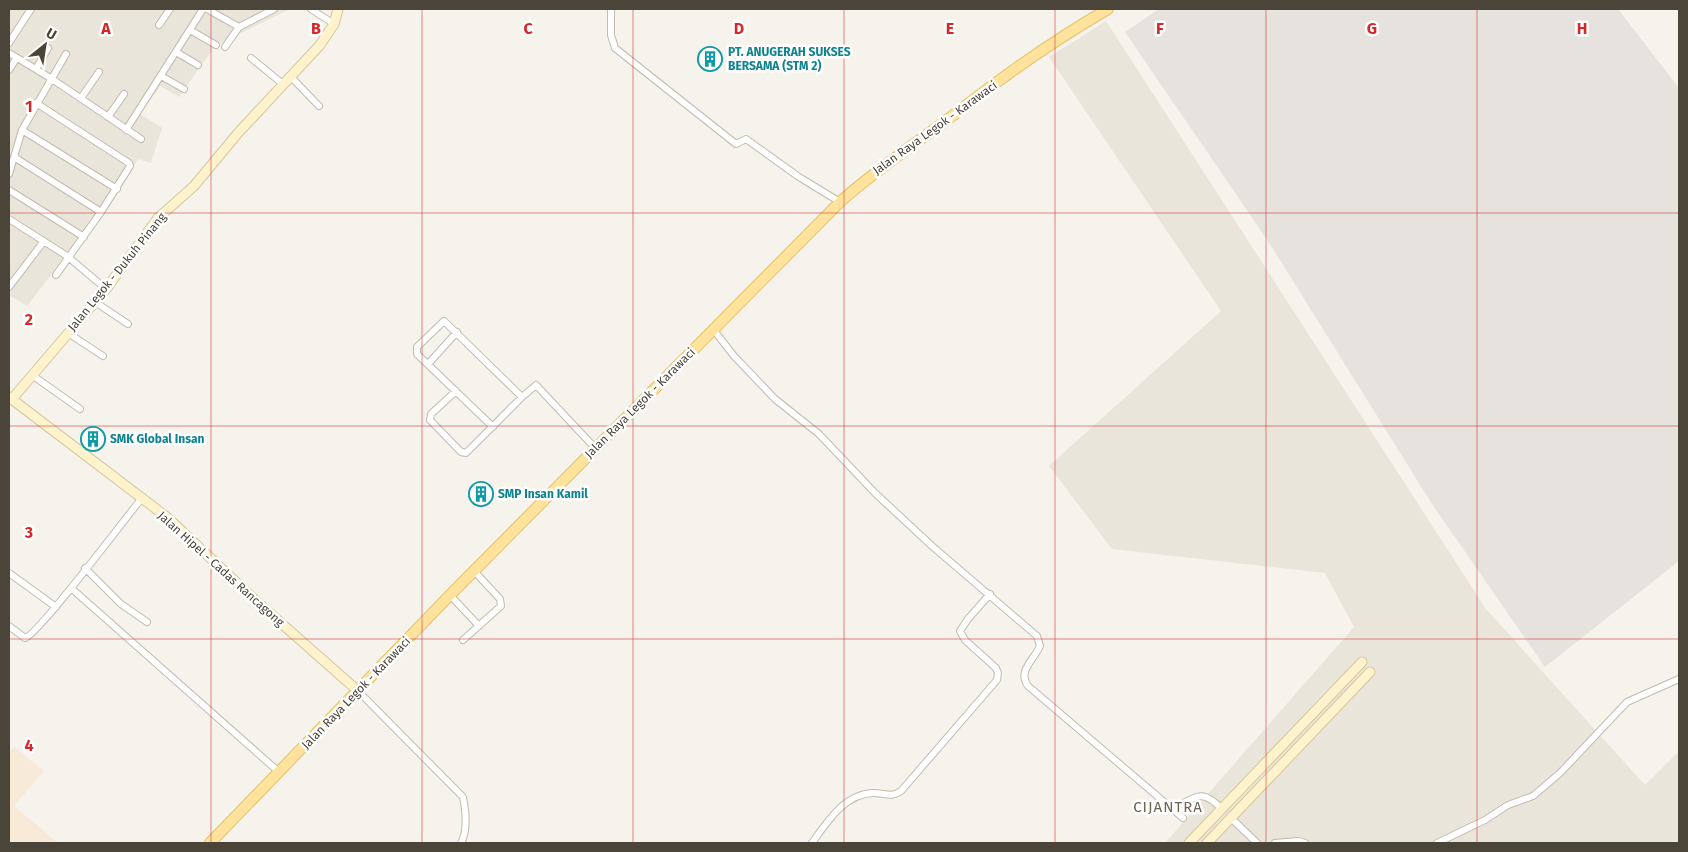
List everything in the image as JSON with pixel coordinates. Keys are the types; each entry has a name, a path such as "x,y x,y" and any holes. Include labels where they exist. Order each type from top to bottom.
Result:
{"main road":[{"name":"Jalan Raya Legok - Karawaci","path":"210,843 450,595 840,202 868,178 975,98 1073,30 1108,9"}],"street":[{"path":"9,43 31,9"},
{"path":"160,25 170,9"},
{"path":"126,130 203,9"},
{"path":"207,9 239,27"},
{"path":"255,9 263,14"},
{"path":"226,47 239,27 274,9"},
{"path":"311,9 318,11 334,24"},
{"name":"Jalan Legok - Dukuh Pinang","path":"10,398 106,289 158,218 194,186 238,132 320,46 334,24 338,9"},
{"path":"611,9 610,35 616,48 736,144 746,139 799,177 840,202"},
{"path":"190,30 216,45"},
{"path":"36,69 48,48"},
{"path":"176,52 198,65"},
{"path":"9,53 16,59 52,78 141,139"},
{"path":"9,174 22,130 66,54"},
{"path":"251,58 284,85"},
{"path":"9,70 16,59"},
{"path":"81,98 99,72"},
{"path":"160,76 184,89"},
{"path":"291,77 319,106"},
{"path":"108,117 124,94"},
{"path":"36,103 129,163 130,170 84,236 67,256 56,275"},
{"path":"22,130 117,189"},
{"path":"12,160 101,212"},
{"path":"9,190 84,236"},
{"path":"9,219 67,256 106,289"},
{"path":"9,287 44,241"},
{"path":"95,302 128,324"},
{"path":"493,427 429,363 417,354 417,347 443,321 457,332 522,397"},
{"path":"713,329 734,356 775,399 819,434 875,493 926,540 990,594 1039,640 1036,655 1024,673 1024,680 1028,686 1183,818"},
{"path":"429,363 457,332"},
{"path":"68,333 103,356"},
{"path":"32,375 80,408"},
{"path":"456,390 431,414 430,420 460,452 466,453 533,387 540,387 595,448"},
{"name":"Jalan Hipel - Cadas Rancagong","path":"10,398 142,498 214,560 255,600 358,691"},
{"path":"9,626 26,638 29,637 56,607 142,498"},
{"path":"85,568 121,604 147,622"},
{"path":"463,640 500,609 502,602 474,572"},
{"path":"9,573 56,607"},
{"path":"71,588 279,772"},
{"path":"812,843 835,812 846,802 870,793 891,796 900,791 997,680 998,673 996,668 965,640 960,632 968,619 990,594"},
{"path":"450,595 479,626"},
{"path":"1189,843 1362,662"},
{"path":"1207,843 1370,672"},
{"path":"1437,843 1485,820 1508,805 1533,796 1560,773 1627,702 1679,680"},
{"path":"358,691 463,797 466,813 464,838 460,843"},
{"path":"1258,770 1268,780"},
{"path":"1167,805 1176,806 1196,796 1210,797 1222,809"},
{"path":"1231,818 1256,843"},
{"path":"1275,843 1298,841 1305,843"}],"shaded area":[{"path":"9,9 290,9 215,46 179,97 160,86 140,114 162,128 151,163 138,159 69,264 61,262 27,306 9,295"},
{"path":"1159,9 1618,9 1679,88 1679,561 1545,667 1432,504 1268,241 1125,32"},
{"path":"1106,21 1486,609 1645,785 1679,751 1679,843 1165,843 1354,627 1325,573 1112,549 1049,466 1221,311 1049,57"},
{"path":"14,747 44,771 14,806 58,843 9,843 9,753"}],"place":[{"name":"PT. ANUGERAH SUKSES BERSAMA (STM 2)","path":"710,59"},
{"name":"SMK Global Insan","path":"93,439"},
{"name":"SMP Insan Kamil","path":"481,494"}],"district":[{"name":"CIJANTRA","path":"1168,807"}]}
